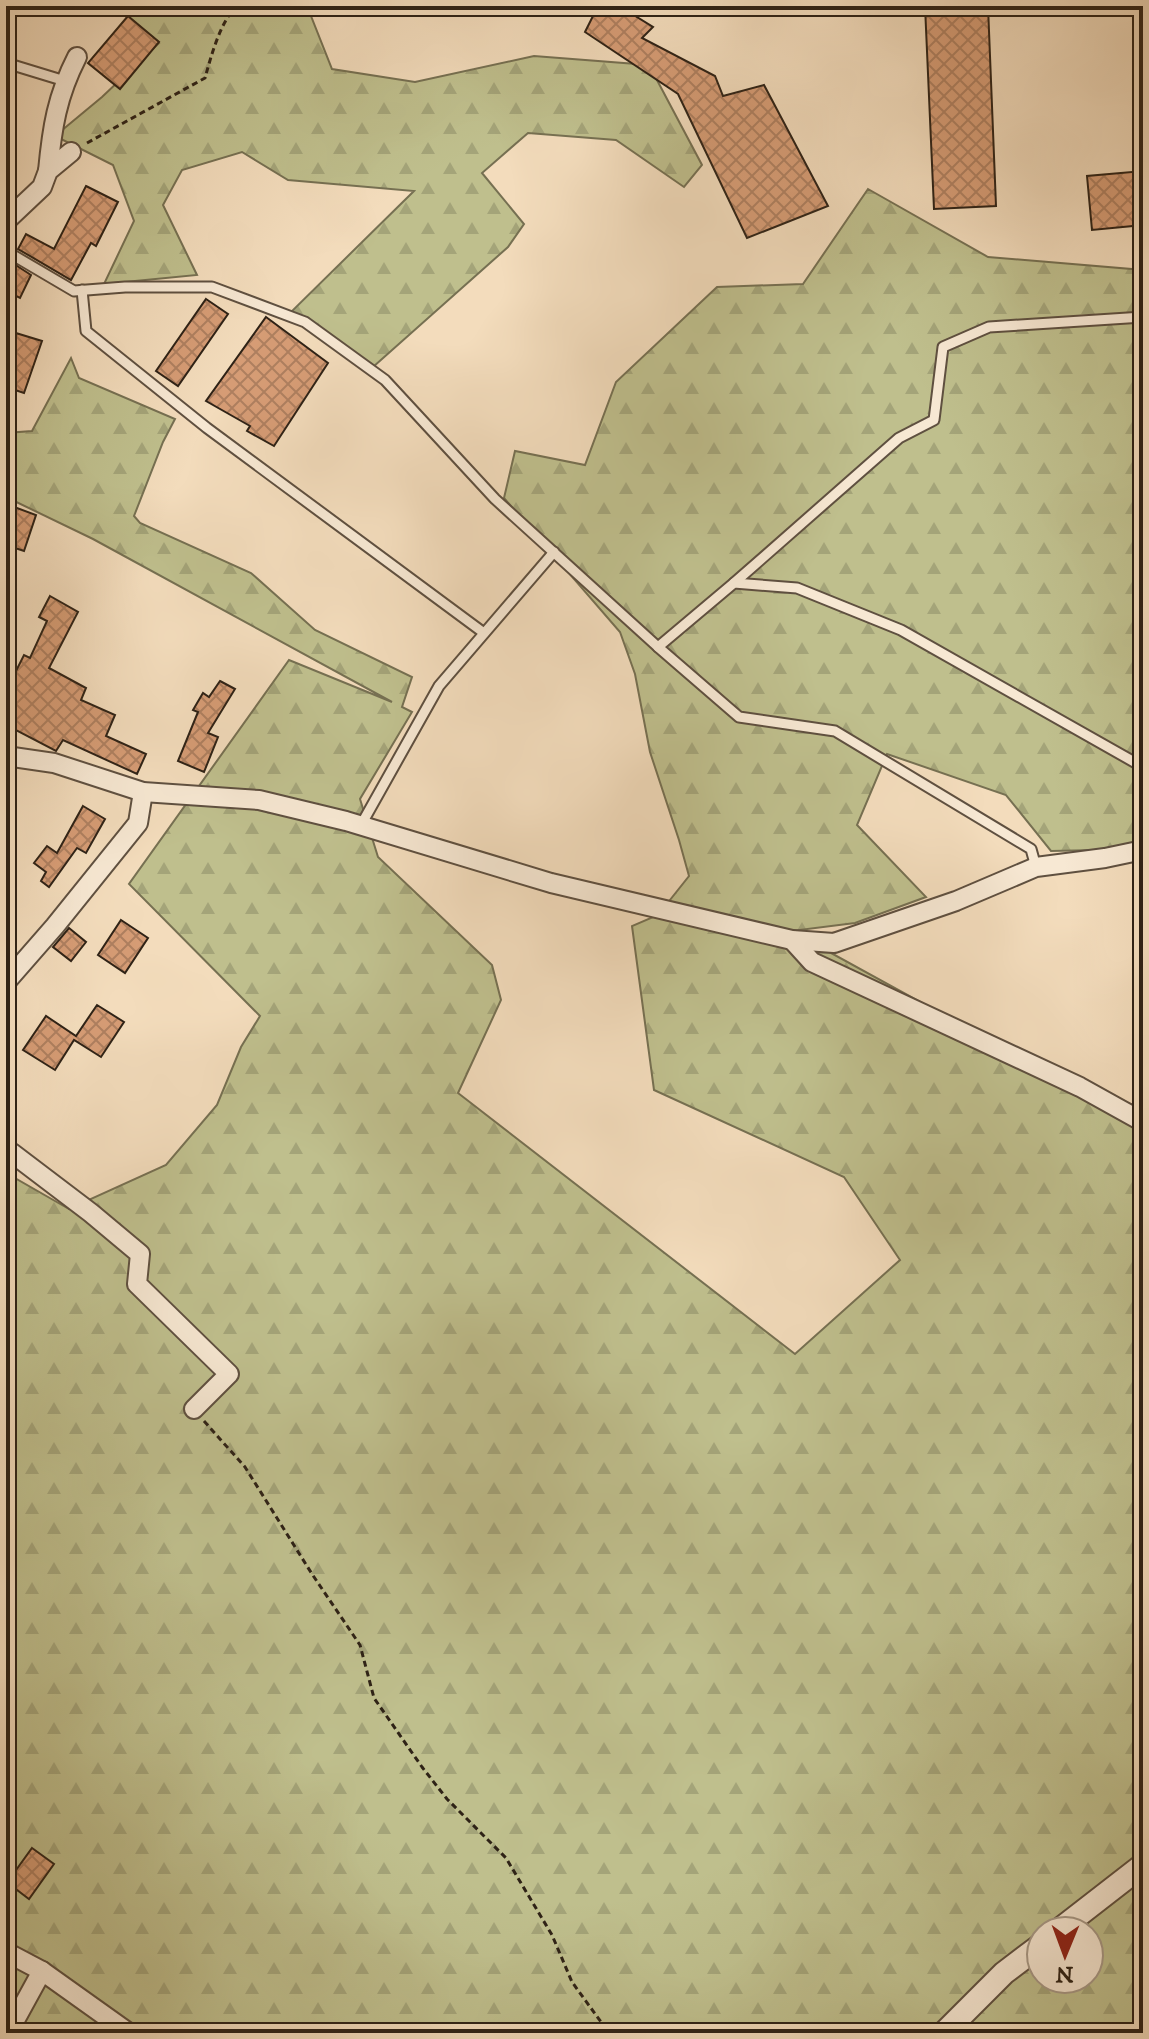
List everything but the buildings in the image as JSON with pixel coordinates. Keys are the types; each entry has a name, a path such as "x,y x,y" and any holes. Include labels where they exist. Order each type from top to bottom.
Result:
{"street":[{"path":"6,221 42,187 48,171 51,129 65,81 77,57"},
{"path":"48,171 71,152"},
{"path":"6,756 54,763 143,792 259,800 361,825 551,883 792,940 834,943 956,901 1036,867 1143,850"},
{"path":"6,982 138,823 143,792"},
{"path":"792,940 812,962 1080,1087 1143,1122"},
{"path":"6,1151 91,1213 140,1254 137,1284 229,1374 194,1409"},
{"path":"1079,1915 1143,1865"},
{"path":"6,1952 42,1971 129,2033"},
{"path":"944,2033 1004,1973 1025,1957"},
{"path":"12,2031 42,1971"}],"lane":[{"path":"6,63 65,81"},
{"path":"6,251 74,291 125,287 212,287 305,322 385,380 495,499 739,717 835,731 1031,849 1036,867"},
{"path":"82,290 86,331 207,428 484,633"},
{"path":"658,647 899,438 934,420 943,347 989,327 1143,317"},
{"path":"361,825 439,686 554,552"},
{"path":"734,583 797,588 901,630 1143,767"}],"path":[{"path":"71,152 205,78 214,44 233,9 239,6"},
{"path":"194,1409 245,1467 360,1645 374,1698 447,1799 506,1858 552,1935 572,1982 609,2033"}],"green space":[{"path":"113,6 307,6 332,69 415,82 534,56 649,65 702,165 684,187 616,140 528,133 482,173 524,224 508,247 373,367 291,312 414,191 288,180 242,152 182,170 163,205 197,275 104,284 134,221 113,165 55,136 159,43"},
{"path":"868,189 988,257 1143,270 1143,849 1051,851 1006,795 887,754 857,825 926,897 855,923 791,931 1046,1071 1143,1109 1143,1755 1133,1764 1143,1820 1143,2033 6,2033 6,1173 69,1209 166,1165 217,1105 241,1047 260,1016 129,884 289,660 392,702 93,539 6,497 6,433 32,431 71,358 79,378 175,419 134,516 140,523 251,573 315,630 412,677 402,707 412,712 360,799 378,857 492,965 501,1000 458,1093 795,1354 900,1260 844,1177 654,1090 632,926 658,915 689,876 650,752 635,674 620,632 504,498 515,451 585,465 616,382 717,287 803,284"}]}
